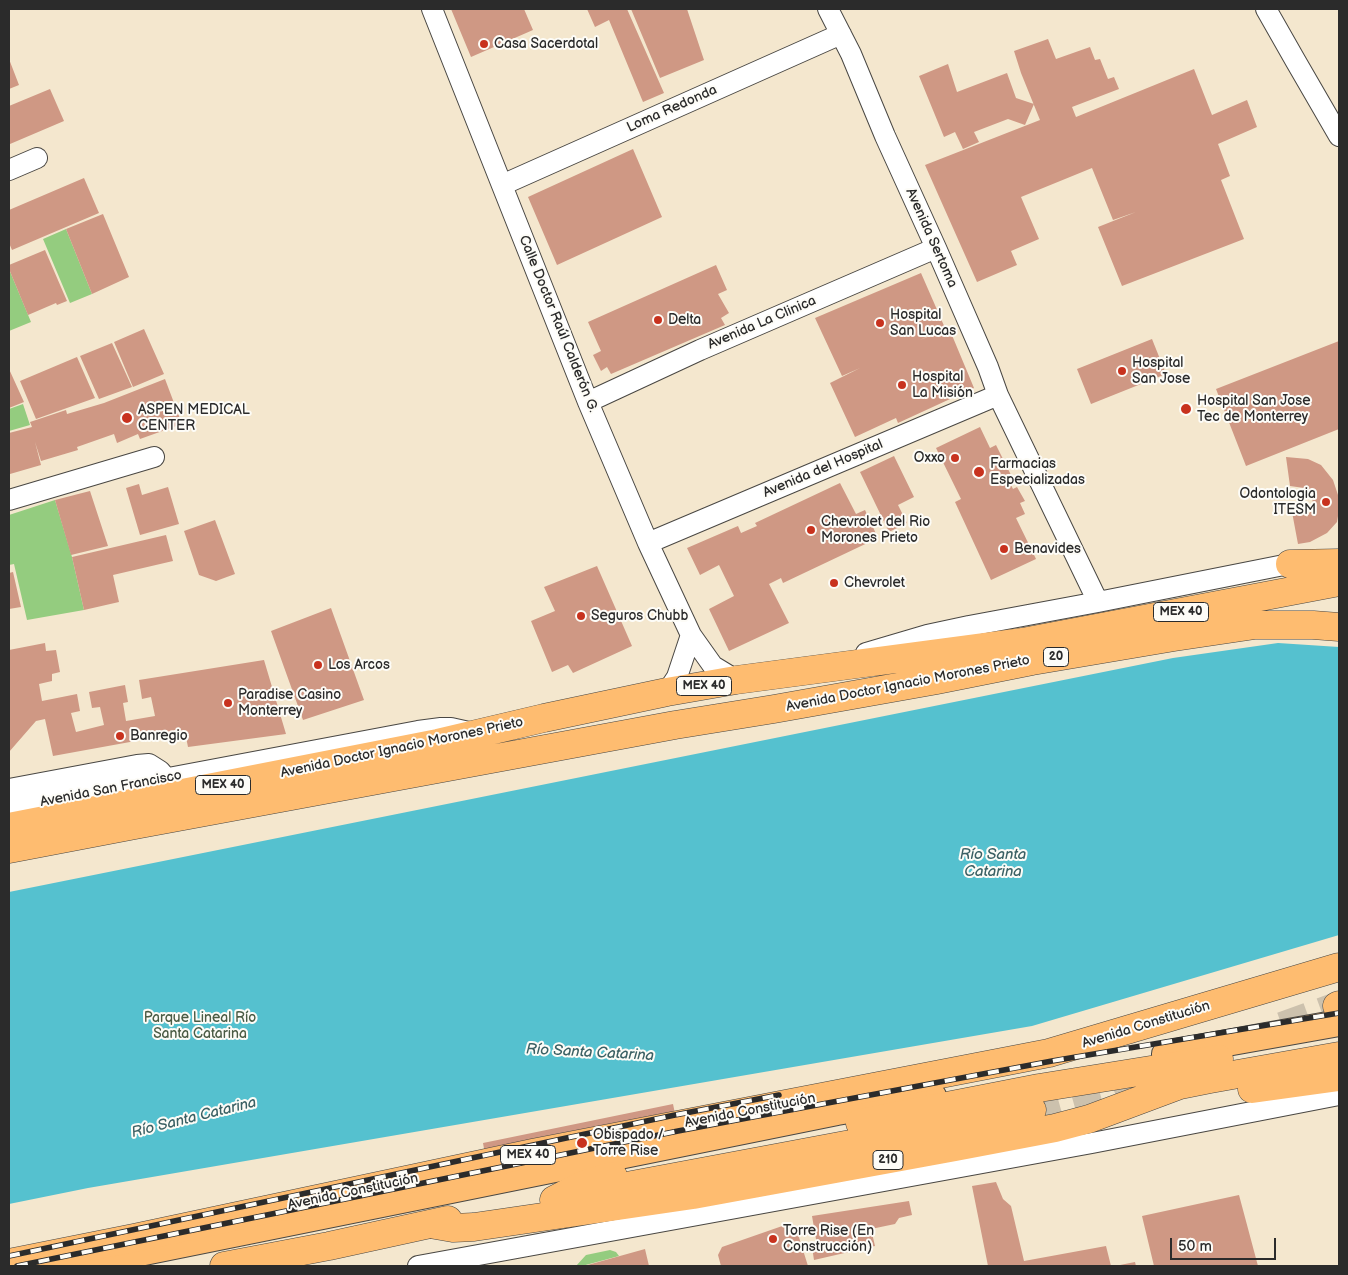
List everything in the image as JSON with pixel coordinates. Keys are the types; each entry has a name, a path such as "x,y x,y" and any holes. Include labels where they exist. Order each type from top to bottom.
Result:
{"highway":[{"path":"1290,564 1339,563"},
{"name":"MEX 40","path":"1023,642 1339,582"},
{"path":"1255,625 1286,617 1339,611"},
{"name":"Avenida Doctor Ignacio Morones Prieto","path":"9,850 150,822 675,725 1174,637 1255,625 1339,627"},
{"name":"Avenida Doctor Ignacio Morones Prieto","path":"9,827 438,743 667,692 736,680 1023,642"},
{"name":"Avenida Doctor Ignacio Morones Prieto","path":"774,709 826,692 1023,642"},
{"name":"Avenida Constitución","path":"9,1263 533,1154 1049,1053 1339,967"},
{"path":"554,1200 585,1184 610,1176 847,1125 1039,1088 1339,1040"},
{"name":"210","path":"430,1224 454,1228 474,1227 693,1196 1055,1128 1089,1119 1180,1086 1339,1056"},
{"path":"1131,1104 1180,1100 1339,1077"},
{"path":"224,1266 554,1200 1032,1110"},
{"path":"298,1266 329,1246"}],"main road":[{"name":"Avenida Constitución","path":"75,1266 837,1112 1040,1078 1339,1011"}],"street":[{"name":"Calle Doctor Raúl Calderón G.","path":"432,9 588,402 648,542 691,635 714,666 736,680"},
{"name":"Avenida Sertoma","path":"828,9 851,54 988,367 998,395 1098,602"},
{"path":"1266,9 1334,128"},
{"name":"Loma Redonda","path":"502,185 841,34"},
{"path":"9,170 37,158"},
{"name":"Avenida La Clinica","path":"588,402 709,346 936,248"},
{"name":"Avenida del Hospital","path":"648,542 998,395"},
{"path":"9,500 154,457"},
{"path":"796,673 927,635 1339,554"},
{"path":"667,692 677,677 691,635"},
{"name":"Avenida San Francisco","path":"9,808 375,738 441,728 479,733"},
{"path":"9,789 149,764 160,771 166,778"},
{"path":"418,1266 1092,1143 1339,1095"}],"green space":[{"path":"66,229 92,294 70,303 43,239"},
{"path":"9,269 31,322 9,331"},
{"path":"23,404 30,425 9,431 9,409"},
{"path":"55,500 72,557 84,610 27,620 14,564 9,565 9,515"},
{"path":"610,1250 616,1252 619,1256 576,1266 586,1255"}],"water":[{"name":"Río Santa Catarina","path":"1278,643 1339,647 1339,935 1032,1026 88,1188 9,1204 9,892 1173,658"}],"building":[{"name":"Casa Sacerdotal","path":"451,9 524,9 533,30 471,57"},
{"path":"587,9 627,9 664,93 643,102 609,20 595,27"},
{"path":"631,9 687,9 704,60 660,78"},
{"path":"1048,39 1056,59 1090,47 1095,60 1100,59 1108,79 1114,77 1119,89 1072,107 1076,117 1194,69 1212,115 1247,100 1257,127 1218,144 1230,176 1221,180 1244,239 1122,286 1098,227 1136,212 1113,220 1092,168 1021,197 1039,239 1011,251 1017,265 977,282 925,165 1040,120 1014,51"},
{"path":"9,59 19,85 9,89"},
{"path":"948,64 957,92 1007,73 1016,98 1034,104 1025,125 1008,119 974,132 979,142 963,149 955,132 944,137 919,76"},
{"path":"50,89 64,121 10,144 9,106"},
{"path":"633,149 662,217 557,265 528,197"},
{"path":"84,178 99,213 12,250 9,243 9,210"},
{"path":"103,214 129,277 92,294 66,229"},
{"path":"45,250 67,301 57,305 56,303 28,315 9,265"},
{"name":"Delta","path":"716,265 727,290 718,294 729,313 721,318 725,325 611,374 607,367 601,371 593,355 601,351 588,322"},
{"path":"921,273 945,328 920,340 949,328 974,388 898,423 896,418 855,437 830,383 860,368 842,376 815,318"},
{"path":"144,329 164,374 133,387 114,342"},
{"name":"Hospital San Jose","path":"1152,339 1166,374 1091,404 1077,369"},
{"path":"1339,341 1339,429 1246,466 1216,389"},
{"path":"112,343 132,387 99,399 80,356"},
{"path":"77,357 95,398 36,419 20,381"},
{"path":"9,369 24,402 9,408"},
{"path":"165,379 182,424 140,439 138,434 117,443 114,434 77,447 78,450 41,461 35,442 41,465 10,474 9,433 32,427 30,422 66,410 67,414 104,403"},
{"path":"980,427 990,448 996,445 1011,475 1007,477 1013,489 1017,487 1025,501 1020,503 1025,514 1016,518 1036,559 991,580 955,502 961,499 936,448"},
{"path":"894,456 914,497 898,505 907,523 889,532 860,472"},
{"name":"Odontologia ITESM","path":"1286,457 1308,459 1321,465 1333,480 1339,498 1337,522 1327,533 1310,542 1298,544 1292,512 1302,510 1307,517 1313,507 1312,495 1304,488 1290,486"},
{"path":"840,483 856,514 865,510 878,538 783,583 781,578 769,584 789,623 729,651 709,609 734,596 719,565 700,575 687,548 738,526 741,533 757,526 755,523"},
{"path":"139,484 142,495 168,487 179,524 140,535 126,488"},
{"path":"90,491 108,546 71,555 55,500"},
{"path":"215,520 235,574 216,581 199,575 184,531"},
{"path":"166,535 173,561 113,575 119,602 84,610 72,557"},
{"name":"Seguros Chubb","path":"597,566 632,646 573,673 568,665 552,672 531,621 555,611 544,587"},
{"path":"13,572 21,607 9,609 9,573"},
{"name":"Los Arcos","path":"331,608 364,700 303,720 271,631"},
{"path":"45,643 46,651 56,650 60,672 52,674 52,681 39,684 42,701 77,694 80,711 71,713 76,732 104,725 100,707 92,708 89,692 125,685 128,702 123,703 126,721 155,716 151,697 142,699 139,680 264,660 286,734 188,747 185,732 53,756 45,719 36,721 9,752 9,650"},
{"name":"Obispado / Torre Rise","path":"673,1104 681,1143 490,1182 483,1143"},
{"path":"996,1182 1003,1199 1011,1206 1024,1261 1106,1246 1111,1266 988,1266 972,1186"},
{"path":"1239,1195 1258,1266 1154,1266 1142,1216"},
{"path":"909,1201 912,1215 899,1218 895,1224 871,1229 875,1246 814,1260 812,1247 817,1245 812,1216"},
{"name":"Torre Rise (En Construcción)","path":"788,1224 794,1226 797,1231 808,1266 721,1266 718,1255 722,1247"},
{"path":"645,1249 649,1266 584,1266"},
{"path":"1135,1262 1136,1266 1120,1266 1120,1265"}],"tunnel":[{"path":"1282,1026 1337,1006"},
{"path":"1032,1110 1127,1082"}],"railway":[{"path":"17,1266 678,1131 1052,1061 1339,1013"},
{"path":"9,1256 675,1115 779,1095"}],"place":[{"name":"Casa Sacerdotal","path":"484,44"},
{"name":"Delta","path":"658,320"},
{"name":"Hospital San Lucas","path":"880,323"},
{"name":"Hospital San Jose","path":"1122,371"},
{"name":"Hospital La Misión","path":"902,385"},
{"name":"Hospital San Jose Tec de Monterrey","path":"1186,409"},
{"name":"ASPEN MEDICAL CENTER","path":"127,418"},
{"name":"Oxxo","path":"955,458"},
{"name":"Farmacias Especializadas","path":"979,472"},
{"name":"Odontologia ITESM","path":"1326,502"},
{"name":"Chevrolet del Rio Morones Prieto","path":"811,530"},
{"name":"Benavides","path":"1004,549"},
{"name":"Chevrolet","path":"834,583"},
{"name":"Seguros Chubb","path":"581,616"},
{"name":"Los Arcos","path":"318,665"},
{"name":"Paradise Casino Monterrey","path":"228,703"},
{"name":"Banregio","path":"120,736"},
{"name":"Obispado / Torre Rise","path":"582,1143"},
{"name":"Torre Rise (En Construcción)","path":"773,1239"}],"park label":[{"name":"Parque Lineal Río Santa Catarina","path":"200,1026"}]}
